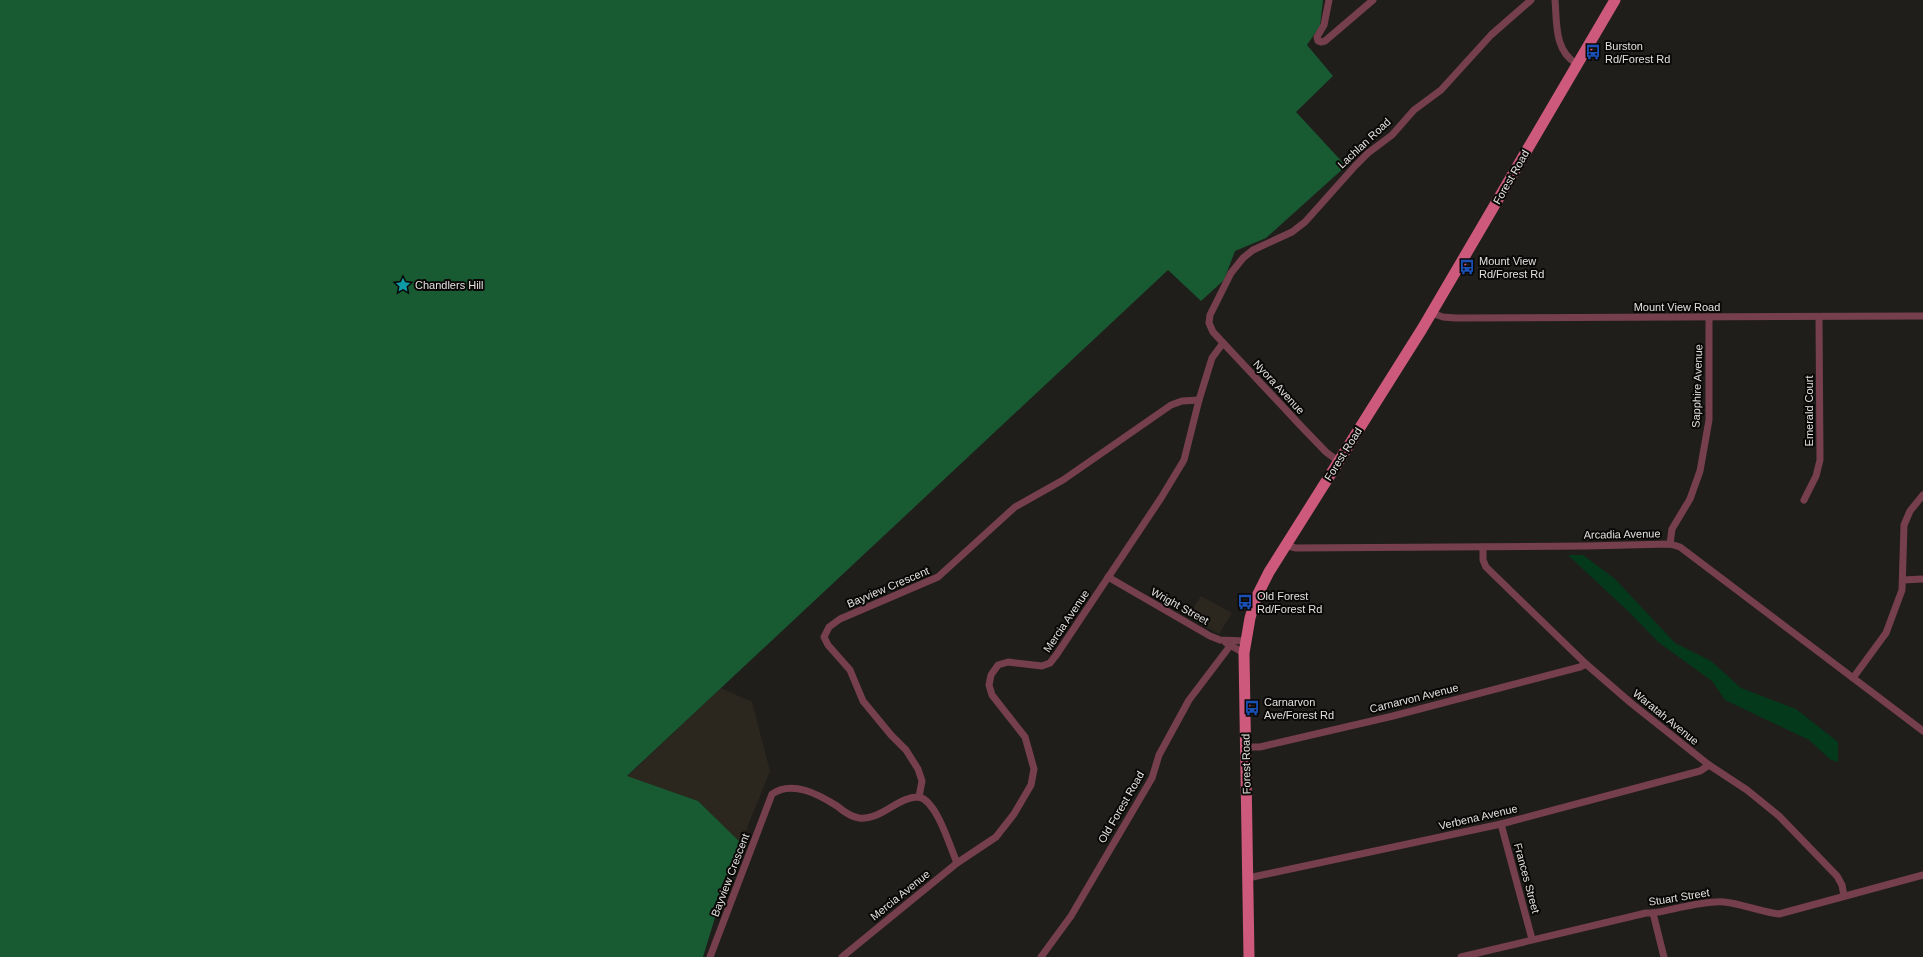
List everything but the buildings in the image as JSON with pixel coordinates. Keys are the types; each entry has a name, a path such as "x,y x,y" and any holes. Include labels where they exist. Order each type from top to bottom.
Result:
{"main road":[{"name":"Forest Road","path":"1249,957 1244,652 1245,641 1256,598 1284,546 1432,313 1615,0"}],"street":[{"path":"1329,0 1324,25 1317,37 1319,42 1325,41 1373,0"},
{"name":"Lachlan Road","path":"1209,323 1210,315 1231,273 1242,258 1252,250 1292,232 1305,222 1368,153 1392,135 1414,110 1441,90 1491,35 1531,0"},
{"path":"1555,0 1560,47 1567,58 1577,64"},
{"name":"Mount View Road","path":"1432,313 1442,317 1456,318 1923,316"},
{"name":"Emerald Court","path":"1804,500 1816,476 1820,460 1820,317"},
{"name":"Sapphire Avenue","path":"1670,544 1672,529 1690,499 1700,471 1709,420 1709,318"},
{"name":"Nyora Avenue","path":"1209,323 1212,330 1223,343 1326,452 1338,461"},
{"name":"Mercia Avenue","path":"842,957 957,863 996,837 1018,808 1031,785 1034,769 1025,737 992,695 989,685 991,675 998,665 1008,662 1042,666 1050,663 1161,498 1184,460 1199,400 1212,358 1223,343"},
{"name":"Bayview Crescent","path":"710,957 772,794 780,788 790,786 829,801 851,816 860,818 873,816 909,799 919,797 922,781 918,769 906,750 891,735 863,701 850,670 828,645 824,637 829,627 840,619 938,577 1015,507 1063,480 1171,405 1182,401 1199,400"},
{"path":"1853,678 1886,633 1902,590 1904,525 1910,511 1923,495"},
{"name":"Arcadia Avenue","path":"1284,546 1296,548 1670,544 1680,547 1923,731"},
{"name":"Waratah Avenue","path":"1483,547 1483,560 1486,567 1586,664 1631,703 1709,765 1747,790 1779,816 1837,876 1842,885 1844,896"},
{"name":"Wright Street","path":"1108,577 1184,622 1220,640 1245,641"},
{"path":"1903,580 1923,580"},
{"path":"1220,640 1244,652"},
{"name":"Old Forest Road","path":"1040,957 1071,916 1152,778 1159,756 1189,700 1230,646"},
{"name":"Carnarvon Avenue","path":"1246,747 1260,747 1352,724 1393,716 1580,667 1586,664"},
{"name":"Verbena Avenue","path":"1248,878 1501,824 1700,771 1709,765"},
{"path":"919,797 924,798 938,818 957,863"},
{"name":"Frances Street","path":"1501,824 1532,939"},
{"name":"Stuart Street","path":"1461,957 1646,913 1723,902 1762,912 1779,914 1923,875"},
{"path":"1653,913 1664,957"}],"shaded area":[{"path":"1201,596 1232,613 1219,634 1188,617"},
{"path":"721,688 752,702 770,771 741,843 698,801 627,777"}],"green space":[{"path":"0,0 1323,0 1320,26 1307,45 1333,76 1296,112 1346,166 1266,238 1235,251 1224,280 1201,301 1168,270 627,776 698,801 741,843 732,862 703,957 0,957"},
{"path":"1568,555 1583,555 1615,579 1675,643 1711,661 1741,688 1796,709 1838,742 1838,762 1831,760 1809,740 1725,700 1712,681 1658,642 1630,613"}],"place":[{"name":"Burston Rd/Forest Rd","path":"1593,52"},
{"name":"Mount View Rd/Forest Rd","path":"1467,267"},
{"name":"Chandlers Hill","path":"403,285"},
{"name":"Old Forest Rd/Forest Rd","path":"1245,602"},
{"name":"Carnarvon Ave/Forest Rd","path":"1252,708"}]}
